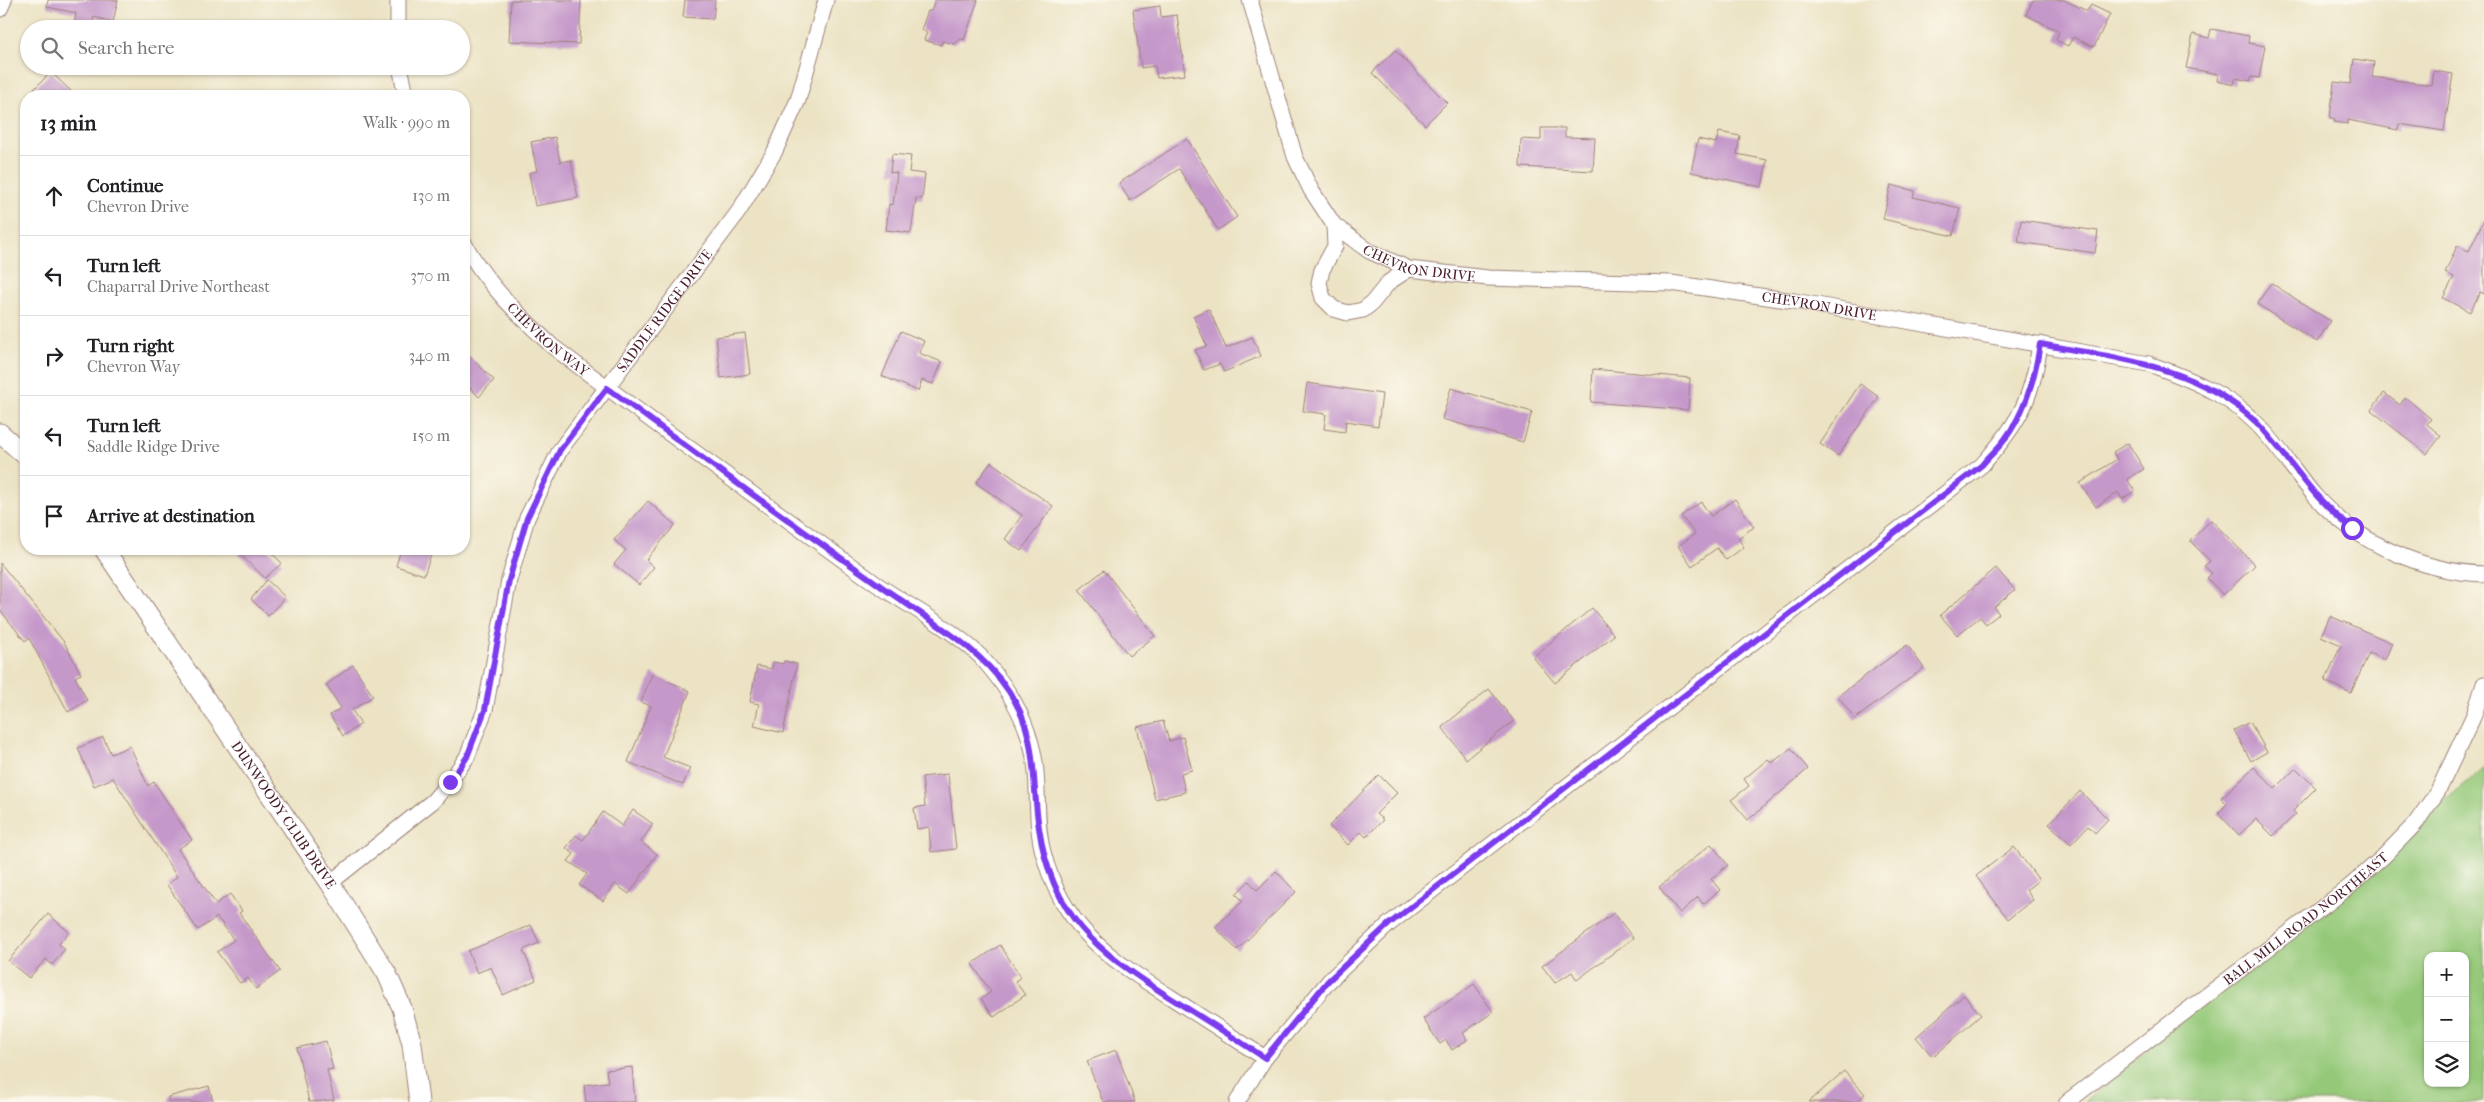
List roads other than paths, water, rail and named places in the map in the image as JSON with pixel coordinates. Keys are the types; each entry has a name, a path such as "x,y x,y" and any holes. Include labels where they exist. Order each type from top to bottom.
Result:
{"street":[{"path":"0,9 4,0"},
{"path":"398,0 398,20"},
{"name":"SADDLE RIDGE DRIVE","path":"330,883 433,801 450,782 467,757 485,710 509,580 527,518 560,450 739,211 775,151 798,100 826,0"},
{"name":"CHEVRON DRIVE","path":"1250,0 1295,157 1311,190 1334,225 1370,251 1409,269 1488,278 1671,283 1794,300 2149,364 2198,382 2229,400 2254,421 2276,445 2315,496 2338,518 2361,535 2397,553 2432,566 2484,574"},
{"path":"402,75 405,90"},
{"path":"1334,225 1335,246 1322,270 1319,283 1323,298 1334,309 1348,313 1363,310 1372,303 1389,282 1409,269"},
{"name":"CHEVRON WAY","path":"470,255 510,307 552,346 876,584 964,643 985,661 1009,691 1026,727 1034,762 1038,826 1043,852 1055,887 1074,920 1096,945 1120,965 1265,1058"},
{"path":"1237,1102 1265,1058 1328,981 1389,924 1982,465 2005,439 2023,409 2036,376 2040,344"},
{"path":"0,433 20,451"},
{"name":"DUNWOODY CLUB DRIVE","path":"108,555 330,883 387,974 402,1008 412,1044 419,1102"},
{"name":"BALL MILL ROAD NORTHEAST","path":"2067,1102 2341,893 2383,857 2414,824 2438,792 2474,714 2484,684"}]}
